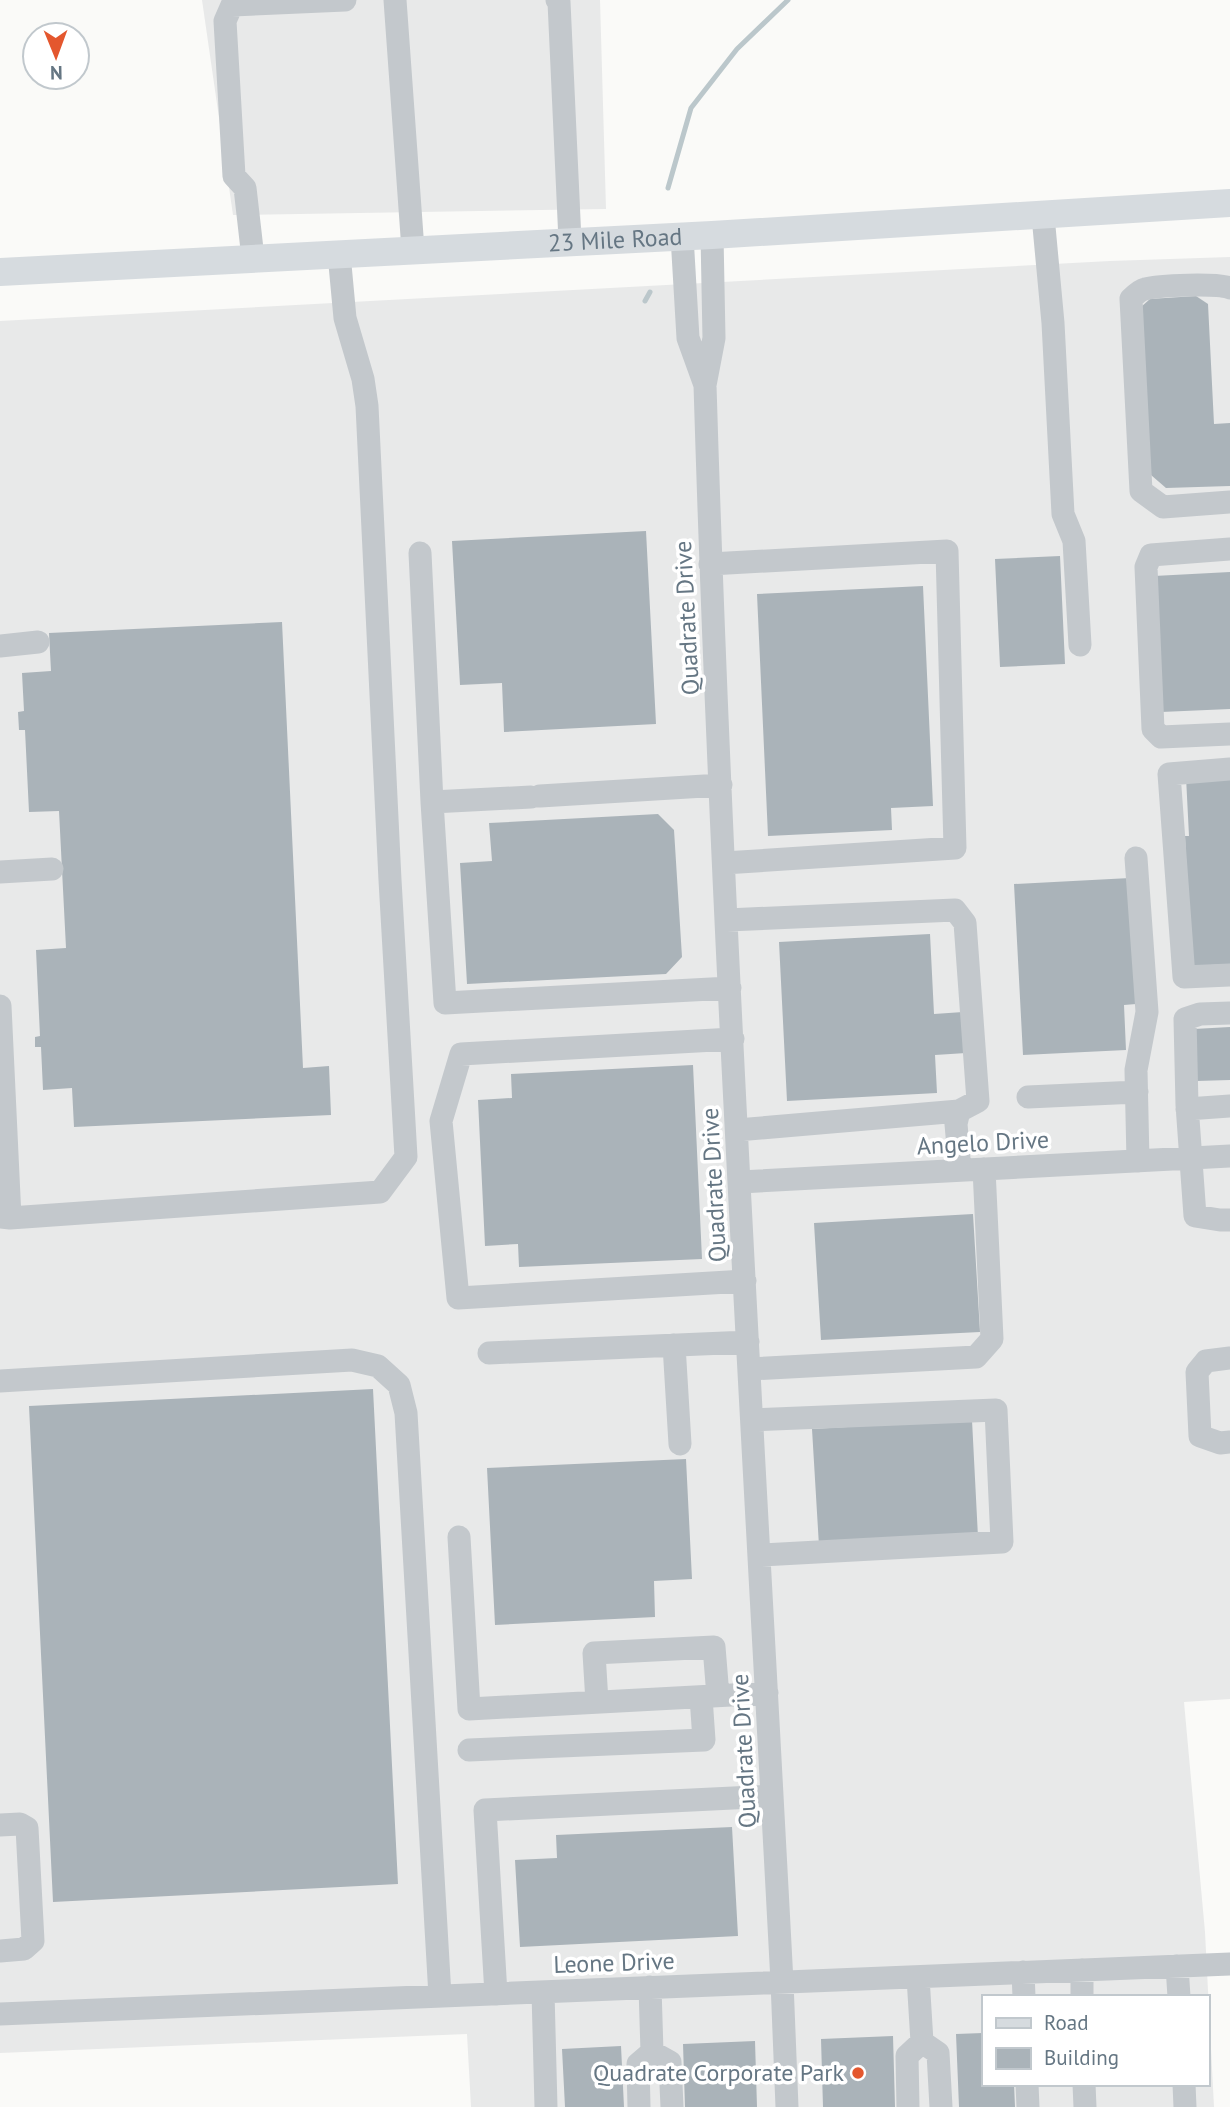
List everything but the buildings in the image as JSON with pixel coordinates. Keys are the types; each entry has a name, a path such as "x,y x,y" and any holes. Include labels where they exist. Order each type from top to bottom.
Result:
{"main road":[{"name":"23 Mile Road","path":"0,272 712,235 1230,204"}],"street":[{"path":"253,258 245,188 234,176 225,21 232,5 345,0"},
{"path":"395,0 413,250"},
{"path":"557,0 570,241"},
{"path":"1043,216 1053,323 1063,514 1074,541 1080,645"},
{"name":"Quadrate Drive","path":"712,235 715,338 705,385 710,564 787,2107"},
{"name":"Quadrate Drive","path":"682,236 688,338 705,385"},
{"path":"0,1006 5,1217 380,1192 406,1157 367,406 363,379 345,318 339,254"},
{"path":"1230,288 1223,285 1196,285 1143,289 1131,299 1141,491 1163,507 1230,502"},
{"path":"1230,550 1150,555 1146,567 1153,729 1161,737 1230,734"},
{"path":"710,564 947,551 955,848 724,863"},
{"path":"420,553 445,1003 730,988"},
{"path":"0,646 38,642"},
{"path":"1230,769 1169,774 1184,976 1230,975"},
{"path":"432,802 721,785"},
{"path":"1136,858 1147,1012 1136,1070 1138,1161"},
{"path":"0,872 52,869"},
{"path":"727,920 955,910 965,923 978,1101 959,1111 737,1130"},
{"path":"1230,1013 1200,1014 1185,1019 1187,1109 1195,1216 1230,1220"},
{"path":"733,1039 461,1054 441,1121 458,1298 745,1281"},
{"path":"1028,1097 1137,1092"},
{"path":"1187,1109 1230,1107"},
{"path":"959,1111 956,1124 960,1170"},
{"name":"Angelo Drive","path":"740,1182 1230,1156"},
{"path":"750,1369 976,1357 992,1339 984,1169"},
{"path":"489,1353 748,1342"},
{"path":"674,1345 680,1444"},
{"path":"1230,1358 1206,1361 1197,1372 1200,1436 1220,1443 1230,1441"},
{"path":"0,1381 352,1360 379,1366 399,1385 406,1413 440,1996"},
{"path":"752,1420 996,1410 1002,1542 760,1555"},
{"path":"459,1537 469,1709 767,1693"},
{"path":"469,1750 704,1740 714,1647 594,1653 597,1702"},
{"path":"496,1994 485,1810 772,1796"},
{"path":"0,1825 20,1824 27,1828 33,1941 24,1949 0,1951"},
{"name":"Leone Drive","path":"0,2014 1230,1964"},
{"path":"1177,1966 1179,1995"},
{"path":"1082,1970 1082,1995"},
{"path":"1023,1972 1024,1995"},
{"path":"918,1977 922,2042"},
{"path":"650,1987 652,2052"},
{"path":"543,1992 546,2107"},
{"path":"908,2107 907,2056 922,2042"},
{"path":"922,2042 939,2053 941,2107"},
{"path":"639,2107 638,2064 652,2052"},
{"path":"652,2052 670,2062 672,2107"},
{"path":"1027,2086 1028,2107"},
{"path":"1084,2086 1085,2107"},
{"path":"1184,2086 1185,2107"}],"shaded area":[{"path":"202,0 600,0 606,209 233,215"},
{"name":"Quadrate Corporate Park","path":"1230,257 1230,1699 1184,1702 1208,1995 982,1995 982,2086 1209,2086 1209,2010 1214,2107 471,2107 467,2034 0,2053 0,321 1110,261"}],"waterway":[{"path":"668,188 691,108 737,49 788,0"},
{"path":"645,301 650,292"}],"place":[{"name":"Quadrate Corporate Park","path":"858,2073"}]}
